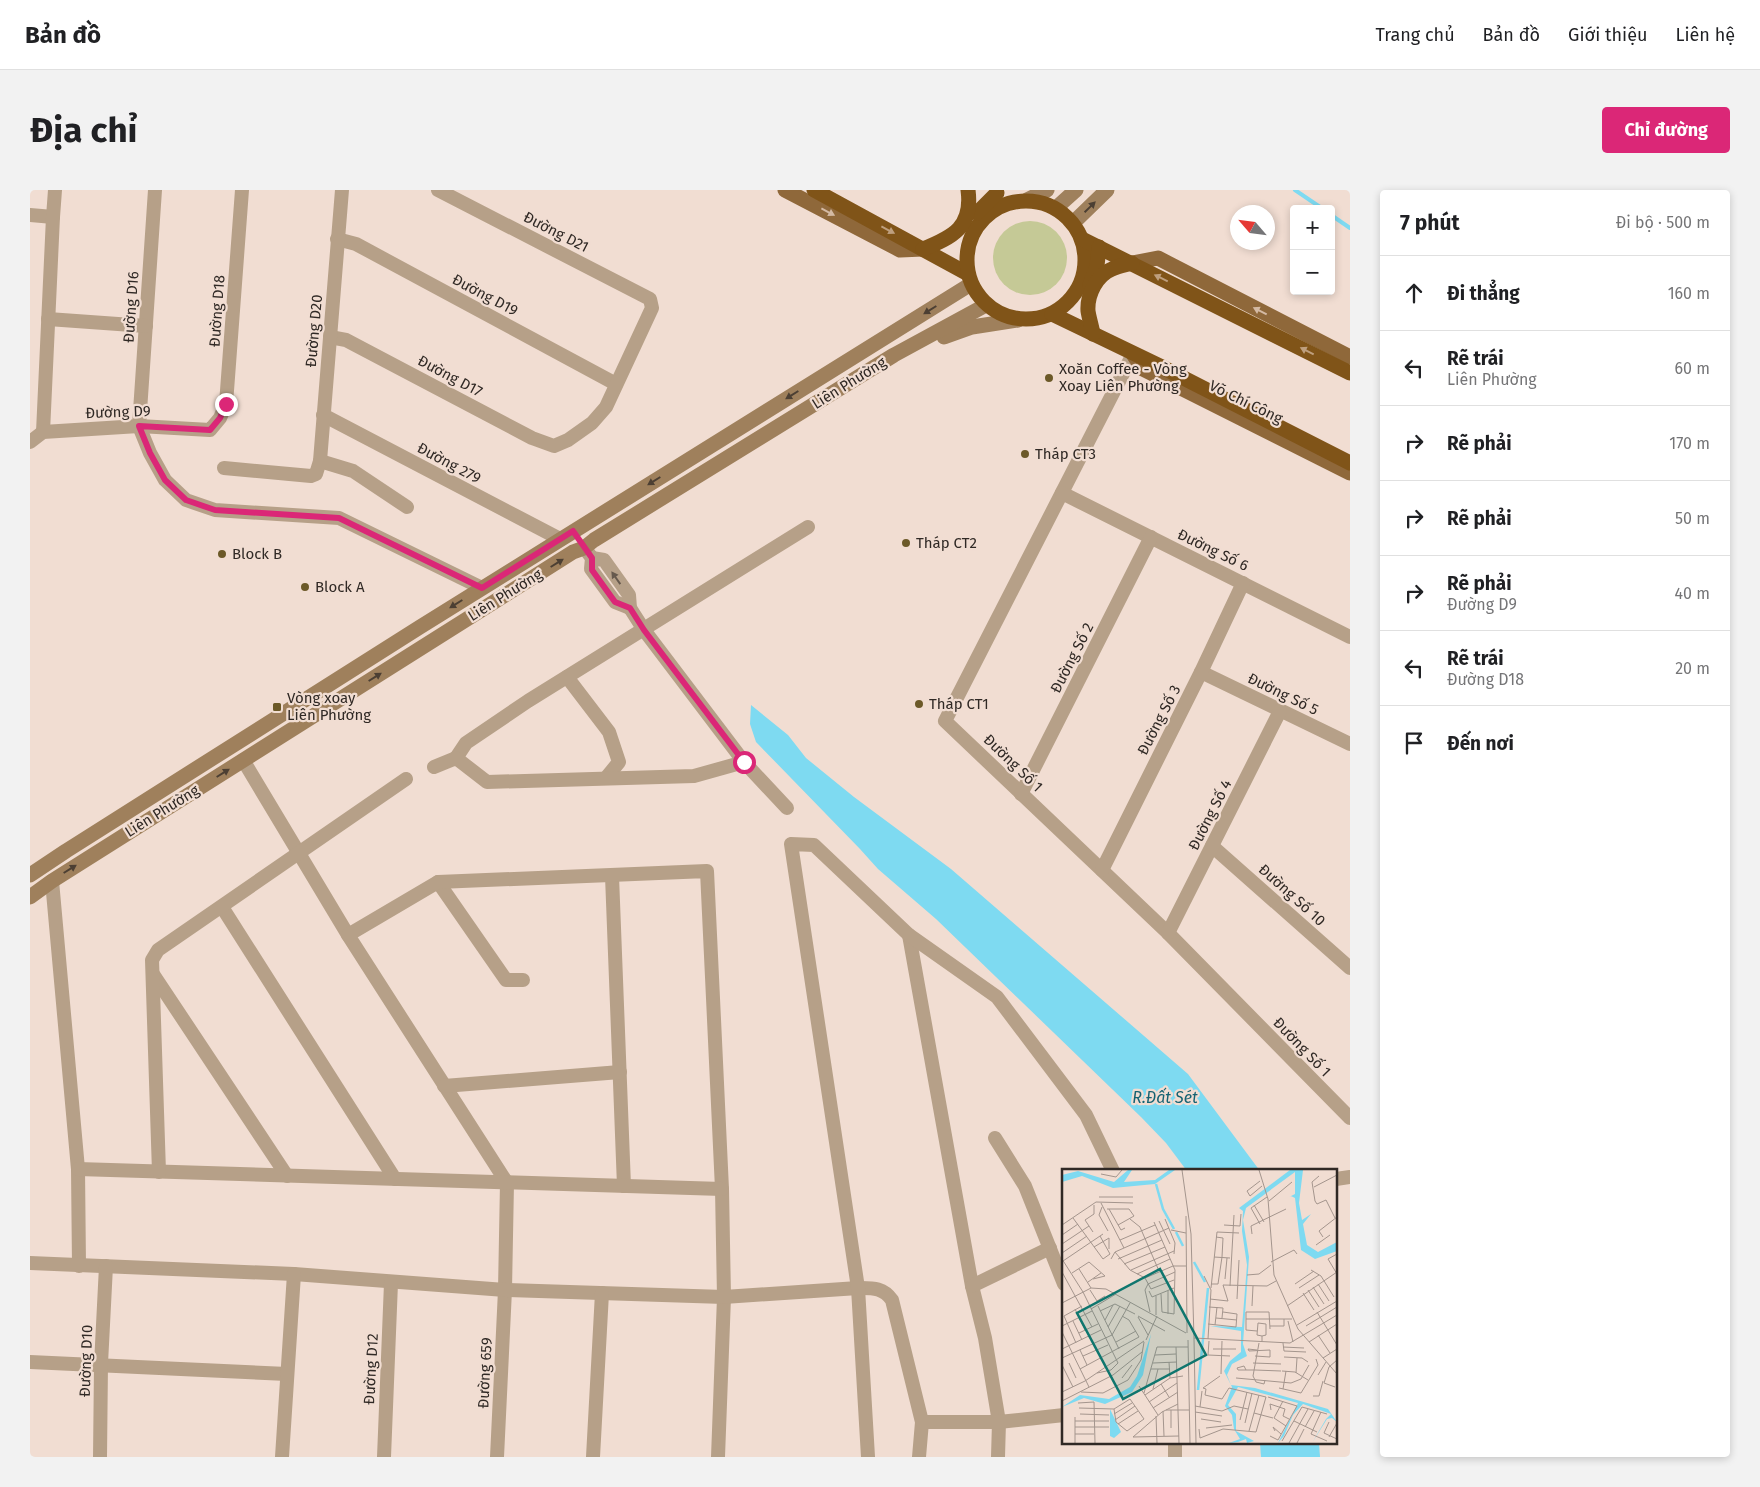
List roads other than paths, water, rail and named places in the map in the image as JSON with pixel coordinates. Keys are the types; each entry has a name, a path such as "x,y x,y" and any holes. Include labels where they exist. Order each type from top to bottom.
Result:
{"highway":[{"path":"814,190 923,249 965,275"},
{"path":"923,249 948,238 956,231 968,210 968,190"},
{"path":"1058,317 1075,294 1084,276 1087,256 1082,239 1073,223 1056,208 1042,202 1020,201 994,192 968,224 959,248 965,275 977,295 986,305 1002,315 1018,320 1058,317 1078,306 1090,285 1097,266 1099,247"},
{"path":"965,275 966,255 971,237 981,221 995,209 1020,201"},
{"path":"1082,239 1350,373"},
{"path":"1093,334 1088,311 1089,298 1094,287 1102,275 1113,268 1132,264"},
{"name":"Võ Chí Công","path":"1058,317 1160,366 1321,453 1350,463"}],"main road":[{"path":"785,190 900,250 923,249"},
{"path":"1132,264 1158,258 1350,357"},
{"name":"Võ Chí Công","path":"1321,453 1350,473"}],"street":[{"path":"30,442 43,432 55,190"},
{"name":"Đường D16","path":"139,426 156,190"},
{"name":"Đường D18","path":"210,430 220,418 226,404 242,190"},
{"name":"Đường D20","path":"318,468 342,190"},
{"name":"Đường D21","path":"438,190 650,298 652,308 616,384"},
{"path":"1020,201 1047,190"},
{"path":"1056,208 1076,190"},
{"path":"1073,223 1107,190"},
{"path":"30,215 53,217"},
{"name":"Đường D19","path":"337,240 356,244 616,384"},
{"name":"Liên Phường","path":"30,875 573,531 965,275"},
{"name":"Liên Phường","path":"30,897 52,881 573,552 588,553 594,540 894,355 986,305"},
{"path":"48,319 146,326"},
{"path":"894,355 909,353 952,333 972,327 1018,320"},
{"name":"Đường D17","path":"330,337 346,340 532,438 554,446 568,440 592,423 606,407 616,384"},
{"name":"Đường Số 1","path":"1132,354 945,721 1168,933 1350,1118"},
{"name":"Đường 279","path":"323,415 560,539"},
{"path":"139,426 150,453 165,480 186,500 215,510 339,518 482,588"},
{"name":"Đường D9","path":"43,432 139,426 210,430"},
{"path":"224,468 311,476 318,468 353,471 408,507"},
{"name":"Đường Số 6","path":"1062,492 1350,637"},
{"path":"434,767 456,758 466,743 528,701 808,527"},
{"path":"573,531 588,553 604,560 628,595 630,608 644,630 744,762 788,808"},
{"name":"Đường Số 2","path":"1021,794 1151,537"},
{"name":"Đường Số 3","path":"1102,870 1201,672 1243,583"},
{"name":"Đường Số 5","path":"1201,672 1350,744"},
{"path":"567,677 609,732 619,762 606,778"},
{"name":"Đường Số 4","path":"1168,933 1280,711"},
{"path":"456,758 487,782 694,776 744,762"},
{"path":"243,760 348,935 507,1183"},
{"path":"159,1172 152,974 152,960 158,950 406,779"},
{"path":"868,1457 858,1288 791,844 814,845 909,935 997,997 1086,1116 1112,1169"},
{"name":"Đường Số 10","path":"1212,846 1350,968"},
{"path":"348,935 438,882 707,872 722,1189 724,1297 718,1457"},
{"path":"612,876 624,1186"},
{"path":"52,881 78,1169 78,1266"},
{"path":"438,882 506,980 523,980"},
{"path":"222,907 395,1179"},
{"path":"909,935 972,1286 985,1338 999,1422 998,1457"},
{"path":"152,974 288,1176"},
{"path":"444,1086 620,1072"},
{"path":"995,1138 1026,1186 1062,1279"},
{"path":"78,1169 722,1189"},
{"name":"Đường 659","path":"497,1457 505,1290 507,1183"},
{"path":"972,1286 1050,1248"},
{"path":"30,1263 294,1274 505,1290 724,1297 858,1288 880,1289 888,1294 892,1300 922,1422 919,1457"},
{"name":"Đường D10","path":"100,1457 101,1364 106,1266"},
{"path":"282,1457 294,1274"},
{"name":"Đường D12","path":"384,1457 391,1282"},
{"path":"594,1457 602,1293"},
{"path":"30,1362 287,1374"},
{"path":"922,1422 999,1422 1062,1415"},
{"path":"1175,1444 1175,1457"}],"water":[{"name":"R.Đất Sét","path":"751,705 788,735 806,758 854,797 951,869 1188,1074 1259,1169 1186,1169 1166,1143 1141,1117 936,919 878,869 756,742 750,724"},
{"path":"1260,1444 1319,1444 1320,1457 1261,1457"}],"waterway":[{"path":"1295,190 1317,205"},
{"path":"1335,218 1350,228"}],"place":[{"name":"Xoăn Coffee - Vòng Xoay Liên Phường","path":"1049,378"},
{"name":"Tháp CT3","path":"1025,454"},
{"name":"Tháp CT2","path":"906,543"},
{"name":"Block B","path":"222,554"},
{"name":"Block A","path":"305,587"},
{"name":"Tháp CT1","path":"919,704"},
{"name":"Vòng xoay Liên Phường","path":"277,707"}]}
